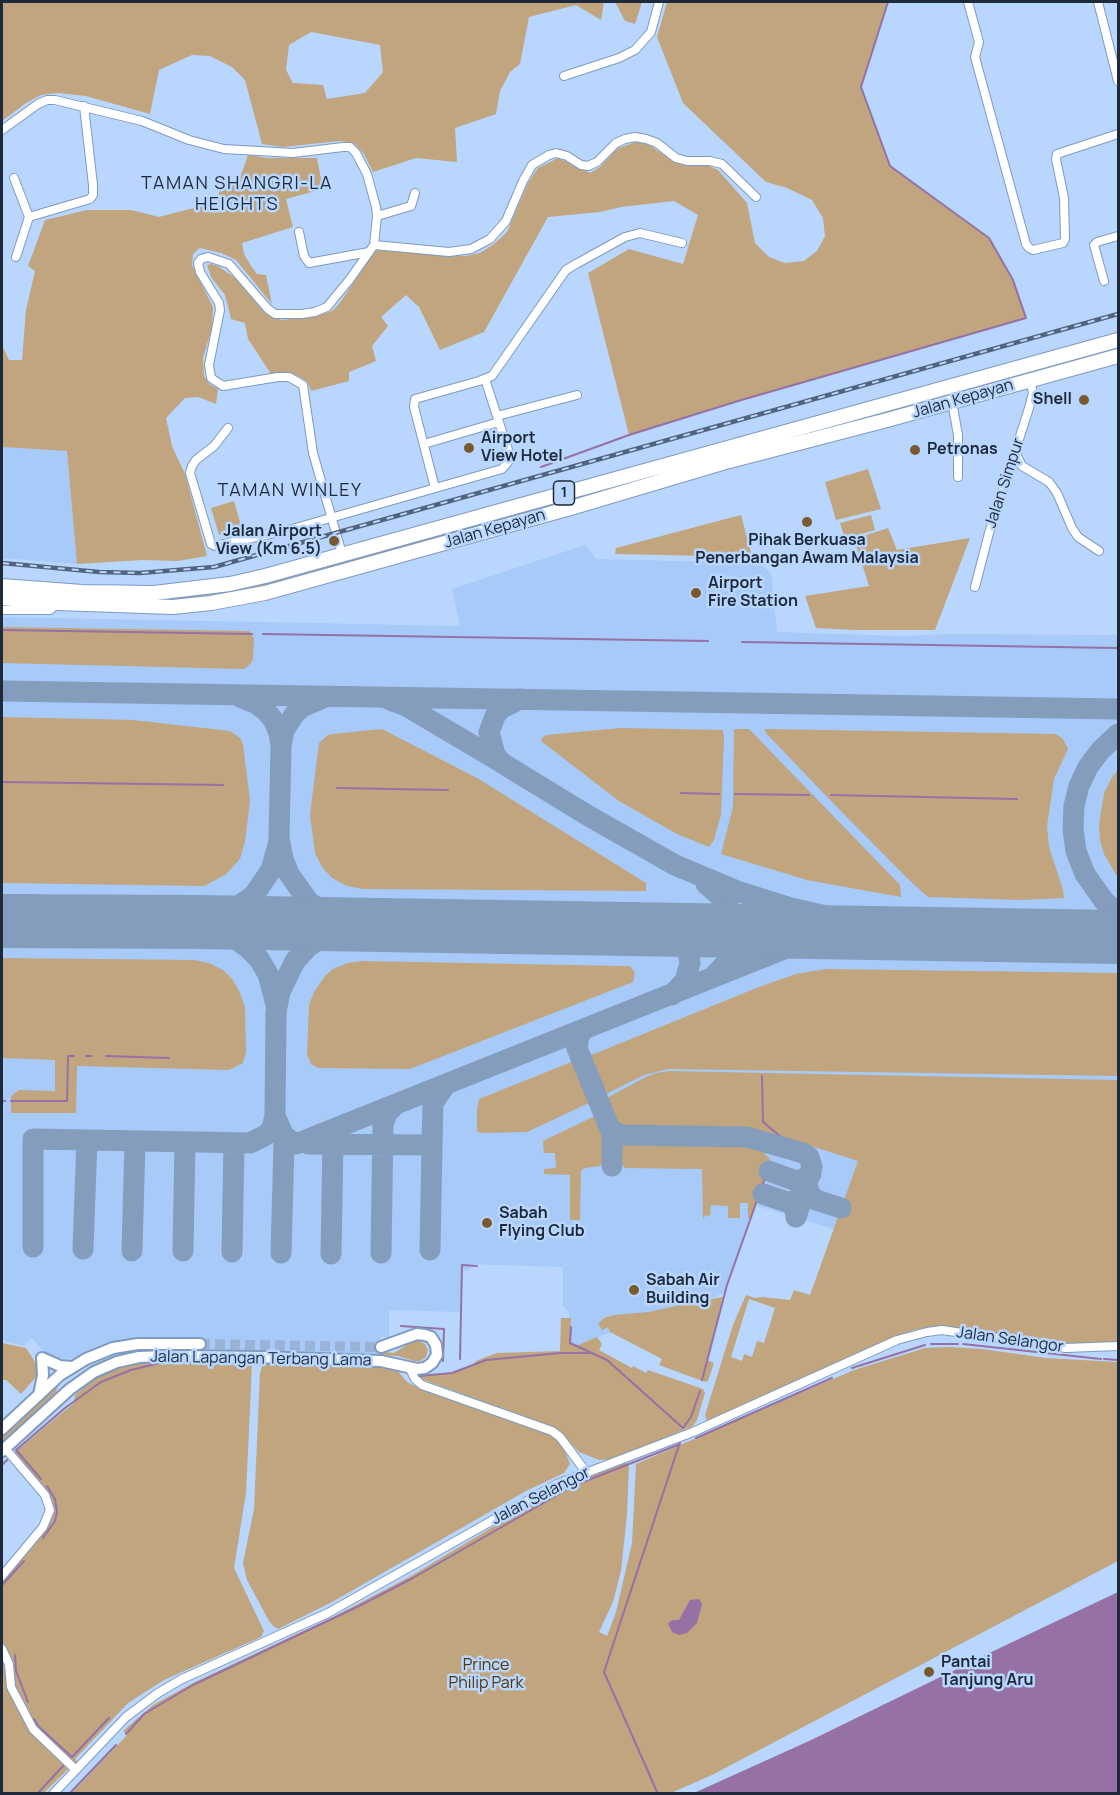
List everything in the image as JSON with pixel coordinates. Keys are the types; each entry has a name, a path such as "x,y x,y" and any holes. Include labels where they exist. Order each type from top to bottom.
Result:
{"highway":[{"name":"Jalan Kepayan","path":"2,586 112,593 177,591 230,584 1119,340"},
{"name":"Jalan Kepayan","path":"2,598 58,603 173,607 265,593 574,507 722,463 1119,356"}],"main road":[{"name":"Jalan Lapangan Terbang Lama","path":"3,1450 70,1389 94,1372 117,1362 139,1357 200,1356 381,1361 425,1368 437,1355 436,1345 431,1337 417,1334 381,1347"},
{"name":"Jalan Lapangan Terbang Lama","path":"2,1429 60,1375 86,1359 113,1348 138,1344 200,1344"},
{"path":"39,1395 43,1375 42,1358 60,1366 72,1367"}],"street":[{"path":"564,76 619,58 635,50 651,32 659,2"},
{"path":"968,2 979,42 975,57 1029,248 1033,250 1063,243 1065,238 1064,198 1057,154 1119,134"},
{"path":"1098,2 1119,81"},
{"path":"2,130 29,109 47,100 84,106 142,121 189,140 224,149 293,153 350,147 356,153 367,174 377,216 374,245 327,307 315,312 292,315 275,314 229,264 208,257 201,259 198,263 200,272 219,303 220,310 209,365 211,378 223,386 278,377 289,377 303,385 313,453 342,554"},
{"path":"29,217 86,201 93,195 84,106"},
{"path":"374,245 449,252 471,249 490,239 502,227 532,165 549,154 556,153 588,166 597,162 616,143 634,137 657,143 676,158 722,164 756,197"},
{"path":"14,177 29,217 16,257"},
{"path":"377,216 411,206 416,193"},
{"path":"298,232 304,256 309,263 369,252"},
{"path":"435,488 414,407 415,399 485,379 497,370 566,270 625,237 640,233 682,243"},
{"path":"1104,281 1094,245 1097,242 1119,236"},
{"path":"228,428 214,446 192,466 190,473 211,544 215,546 292,529 502,469 507,465 509,453 485,379"},
{"name":"Jalan Simpur","path":"975,587 989,533 1033,393 1030,380"},
{"path":"424,444 576,395"},
{"path":"952,402 958,435 958,477"},
{"path":"1015,452 1022,466 1049,482 1057,493 1078,537 1099,550"},
{"path":"2,610 50,610 58,603"},
{"name":"Jalan Selangor","path":"53,1794 126,1717 158,1693 182,1679 328,1613 531,1498 586,1472 693,1432 897,1340 942,1330 1066,1348 1119,1346"},
{"path":"409,1367 415,1379 422,1384 552,1431 560,1437 586,1472"},
{"path":"2,1576 43,1527 50,1510 45,1495 3,1450"},
{"path":"2,1649 7,1658 11,1687 33,1729 76,1770"}],"shaded area":[{"path":"2,447 67,451 77,564 2,558"},
{"path":"585,545 596,559 759,563 771,573 777,632 902,636 1118,635 1118,1149 865,1145 834,1229 757,1206 768,1169 725,1292 703,1302 649,1317 565,1350 566,1318 569,1318 569,1312 563,1306 563,1267 471,1264 470,1269 462,1271 461,1312 389,1310 389,1337 381,1337 380,1359 200,1354 199,1340 133,1339 112,1342 73,1358 54,1359 32,1338 23,1346 2,1340 2,617 460,626 452,589"},
{"path":"1118,1592 1118,1793 694,1793 809,1741"},
{"path":"699,1599 702,1604 697,1623 687,1633 679,1635 672,1632 668,1624 672,1620 679,1620 690,1600"}],"green space":[{"path":"2,2 604,2 601,20 576,5 529,17 520,64 510,72 500,91 496,114 455,128 457,162 416,158 373,172 364,154 354,143 340,141 283,147 262,144 245,80 232,67 210,56 192,55 159,70 150,114 86,96 58,93 41,95 2,121","holes":["311,32 380,45 383,72 365,93 327,99 323,85 293,83 286,70 289,45"]},
{"path":"615,2 642,2 635,24 625,21"},
{"path":"667,2 888,2 861,87 890,166 989,238 1013,280 1026,318 738,401 629,435 588,273 629,249 683,264 698,215 674,201 548,217 484,332 440,350 419,307 406,295 381,317 388,326 372,346 376,361 349,372 349,381 311,391 308,383 300,377 290,373 271,374 248,339 245,323 231,319 225,295 211,277 207,265 218,266 235,278 264,312 272,317 282,320 316,316 332,311 339,304 376,250 465,256 480,253 494,244 507,232 528,183 538,168 558,158 590,173 600,167 618,148 636,142 645,142 674,162 686,166 709,166 718,170 747,203 755,243 769,257 785,263 804,261 817,251 825,236 823,218 812,200 787,188 766,182 683,103 657,37"},
{"path":"248,155 267,158 317,158 323,189 286,199 293,227 242,243 244,254 257,274 266,275 272,304 236,260 221,253 200,248 193,254 192,265 213,307 212,328 203,358 204,376 209,384 218,389 216,404 198,397 185,398 166,418 172,446 185,474 207,556 178,561 143,560 77,564 67,451 2,447 2,345 9,360 22,360 26,310 35,271 28,266 45,220 87,210 131,210 159,217 217,202 221,184 240,178"},
{"path":"1118,346 1118,348 885,414 722,455"},
{"path":"704,460 286,581 198,598 157,600 229,592 285,579"},
{"path":"868,469 881,509 836,520 825,482"},
{"path":"234,501 242,529 219,535 211,508"},
{"path":"741,515 752,557 615,554 616,548"},
{"path":"871,515 875,530 845,539 840,523"},
{"path":"888,528 897,550 970,538 935,630 816,628 805,596 869,586 854,539"},
{"path":"2,627 249,631 254,638 253,659 244,669 2,663"},
{"path":"2,717 133,720 230,731 240,738 243,744 250,801 245,841 240,859 225,875 204,886 2,883"},
{"path":"621,728 723,730 721,815 714,840 709,847 677,834 619,801 541,741 546,735"},
{"path":"382,729 477,778 646,883 646,891 363,889 347,886 332,878 322,867 315,853 310,815 319,743 328,735"},
{"path":"734,729 749,729 900,885 901,897 807,880 721,854 733,807"},
{"path":"765,729 1056,734 1063,739 1068,749 1054,779 1047,826 1049,847 1064,898 1021,900 928,897 834,804 765,732"},
{"path":"1118,770 1118,878 1104,854 1099,824 1104,794"},
{"path":"2,958 194,960 209,963 223,970 233,980 245,1007 246,1052 243,1063 229,1070 77,1066 76,1113 11,1113 11,1096 19,1090 55,1091 55,1060 2,1058"},
{"path":"363,961 630,966 635,973 633,982 410,1069 318,1068 311,1064 307,1055 309,1005 314,992 333,969 348,963"},
{"path":"826,969 1118,973 1118,1076 668,1069 644,1075 604,1095 589,1056 759,987 796,974"},
{"path":"574,1061 591,1102 527,1132 481,1133 477,1131 479,1099"},
{"path":"669,1071 1118,1080 1118,1343 1074,1344 957,1328 918,1329 896,1336 707,1421 705,1415 733,1325 746,1295 755,1298 790,1300 794,1290 810,1295 858,1161 780,1136 753,1131 619,1129 605,1099 656,1073","holes":["749,1299 775,1308 764,1343 757,1341 752,1357 744,1354 742,1361 731,1357"]},
{"path":"595,1116 603,1135 604,1160 600,1166 585,1168 581,1171 580,1220 570,1220 570,1175 544,1174 544,1169 556,1168 555,1153 544,1153 543,1141"},
{"path":"623,1143 752,1144 760,1149 770,1159 770,1164 751,1218 748,1218 748,1203 740,1203 740,1218 728,1218 728,1206 711,1205 710,1216 706,1215 703,1219 702,1169 625,1168 619,1160 618,1146"},
{"path":"723,1297 707,1360 714,1363 708,1381 705,1382 659,1365 662,1359 610,1332 608,1327 602,1330 598,1324 604,1318 614,1315 649,1312"},
{"path":"561,1318 571,1318 570,1343 576,1346 597,1337 602,1344 599,1350 632,1368 633,1366 646,1373 648,1370 703,1389 705,1393 693,1426 614,1459 599,1460 579,1452 557,1429 419,1378 419,1376 452,1373 497,1353 560,1351"},
{"path":"416,1339 425,1344 428,1350 426,1357 420,1361 382,1355 383,1352 394,1353"},
{"path":"2,1343 26,1348 37,1365 36,1377 21,1394 6,1380 2,1380"},
{"name":"Prince Philip Park","path":"925,1348 982,1349 1046,1358 1118,1362 1118,1561 712,1775 671,1793 71,1794 127,1735 123,1731 153,1705 411,1576 546,1495 625,1462 629,1466 621,1571 613,1602 599,1632 607,1636 616,1612 632,1543 636,1464 854,1370"},
{"path":"153,1361 252,1365 246,1493 234,1568 264,1631 261,1637 164,1680 128,1703 75,1759 78,1762 74,1764 34,1723 28,1708 16,1690 11,1658 2,1644 2,1579 49,1521 48,1494 15,1452 74,1403 75,1395 97,1377 125,1366"},
{"path":"263,1363 382,1366 397,1370 407,1382 419,1388 547,1433 564,1448 570,1464 564,1473 526,1491 332,1602 278,1629 269,1621 247,1580 243,1563 254,1509 260,1373"},
{"path":"58,1383 56,1393 2,1443 2,1435"},
{"path":"2,1655 8,1686 28,1728 68,1769 44,1793 2,1793"}],"waterway":[{"path":"541,467 629,435 738,401 1026,318 1013,280 989,238 890,166 861,87 888,2"},
{"path":"2,630 252,634"},
{"path":"263,634 708,641"},
{"path":"742,642 1118,648"},
{"path":"2,782 223,785"},
{"path":"337,788 448,790"},
{"path":"681,793 719,794"},
{"path":"735,794 809,795"},
{"path":"831,795 1017,799"},
{"path":"11,1101 67,1101 68,1056 74,1056"},
{"path":"86,1056 91,1056"},
{"path":"106,1056 169,1058"},
{"path":"762,1076 763,1122 780,1136"},
{"path":"702,1380 727,1285 770,1164"},
{"path":"460,1359 462,1265 477,1266"},
{"path":"401,1326 444,1329 443,1361"},
{"path":"571,1327 570,1343 607,1360 683,1428 691,1417 700,1391"},
{"path":"931,1344 958,1344"},
{"path":"963,1344 1101,1359"},
{"path":"852,1368 925,1345"},
{"path":"419,1376 452,1373 486,1360 560,1353 590,1353"},
{"path":"1104,1359 1118,1360"},
{"path":"41,1479 16,1450 65,1408 101,1382 131,1370 168,1361 251,1363"},
{"path":"263,1363 302,1364"},
{"path":"394,1369 400,1371"},
{"path":"696,1438 832,1378"},
{"path":"658,1794 604,1672 680,1442"},
{"path":"126,1734 144,1714 193,1685 413,1578 573,1486 680,1444"},
{"path":"2,1465 7,1460"},
{"path":"43,1538 55,1521 57,1512 55,1499 47,1486"},
{"path":"2,1585 24,1561"},
{"path":"15,1655 16,1671 28,1702"},
{"path":"34,1719 39,1727 72,1757 109,1718"},
{"path":"69,1794 116,1745"},
{"path":"37,1794 63,1766"}],"taxiway":[{"path":"2,691 1118,709"},
{"path":"240,697 257,704 267,712 279,733 281,746 279,838 289,874 309,902 329,915 352,925"},
{"path":"281,746 284,730 296,712 323,698"},
{"path":"520,699 502,708 496,714 489,732 495,755 502,763 675,865 737,891 791,908 857,923 935,934"},
{"path":"390,700 406,706 499,761"},
{"path":"1118,734 1100,751 1088,767 1079,786 1074,806 1073,829 1076,851 1085,874 1104,901 1118,914"},
{"path":"198,922 216,919 254,895 271,870 279,842"},
{"path":"706,884 723,899 729,908 734,931 731,952 726,963 713,977"},
{"path":"198,922 228,934 247,947 259,959 268,974 276,1005"},
{"path":"33,1247 33,1139 250,1143 266,1135 272,1128 275,1116 276,1012 280,992 295,961 309,946 327,935 352,925"},
{"path":"670,930 681,939 688,952 690,963 685,981 672,995"},
{"path":"275,1116 284,1136 296,1144 794,945 874,933"},
{"path":"584,1029 579,1036 577,1048 612,1134 612,1166"},
{"path":"432,1145 433,1103 446,1084"},
{"path":"381,1253 383,1125 387,1113 396,1104"},
{"path":"609,1127 617,1134 625,1135 747,1137 803,1153 809,1157 812,1167 796,1217 795,1209 790,1203"},
{"path":"331,1254 333,1144 337,1132"},
{"path":"83,1249 87,1140"},
{"path":"132,1251 135,1141"},
{"path":"183,1251 185,1142"},
{"path":"232,1252 234,1143"},
{"path":"281,1253 284,1144"},
{"path":"308,1144 432,1145 430,1250"},
{"path":"769,1171 796,1181 807,1178 811,1174"},
{"path":"807,1185 810,1194 816,1200 841,1208"},
{"path":"763,1194 790,1203 801,1197"}],"runway":[{"path":"2,921 198,922 1118,937"}],"tunnel":[{"path":"200,1344 381,1347"}],"railway":[{"path":"2,563 99,572 140,573 214,567 1118,314"}],"place":[{"name":"Shell","path":"1084,400"},
{"name":"Airport View Hotel","path":"469,448"},
{"name":"Petronas","path":"915,450"},
{"name":"Pihak Berkuasa Penerbangan Awam Malaysia","path":"807,522"},
{"name":"Jalan Airport View (Km 6.5)","path":"334,541"},
{"name":"Airport Fire Station","path":"696,593"},
{"name":"Sabah Flying Club","path":"487,1223"},
{"name":"Sabah Air Building","path":"634,1290"},
{"name":"Pantai Tanjung Aru","path":"929,1672"}],"district":[{"name":"TAMAN SHANGRI-LA HEIGHTS","path":"237,194"},
{"name":"TAMAN WINLEY","path":"290,491"}]}
